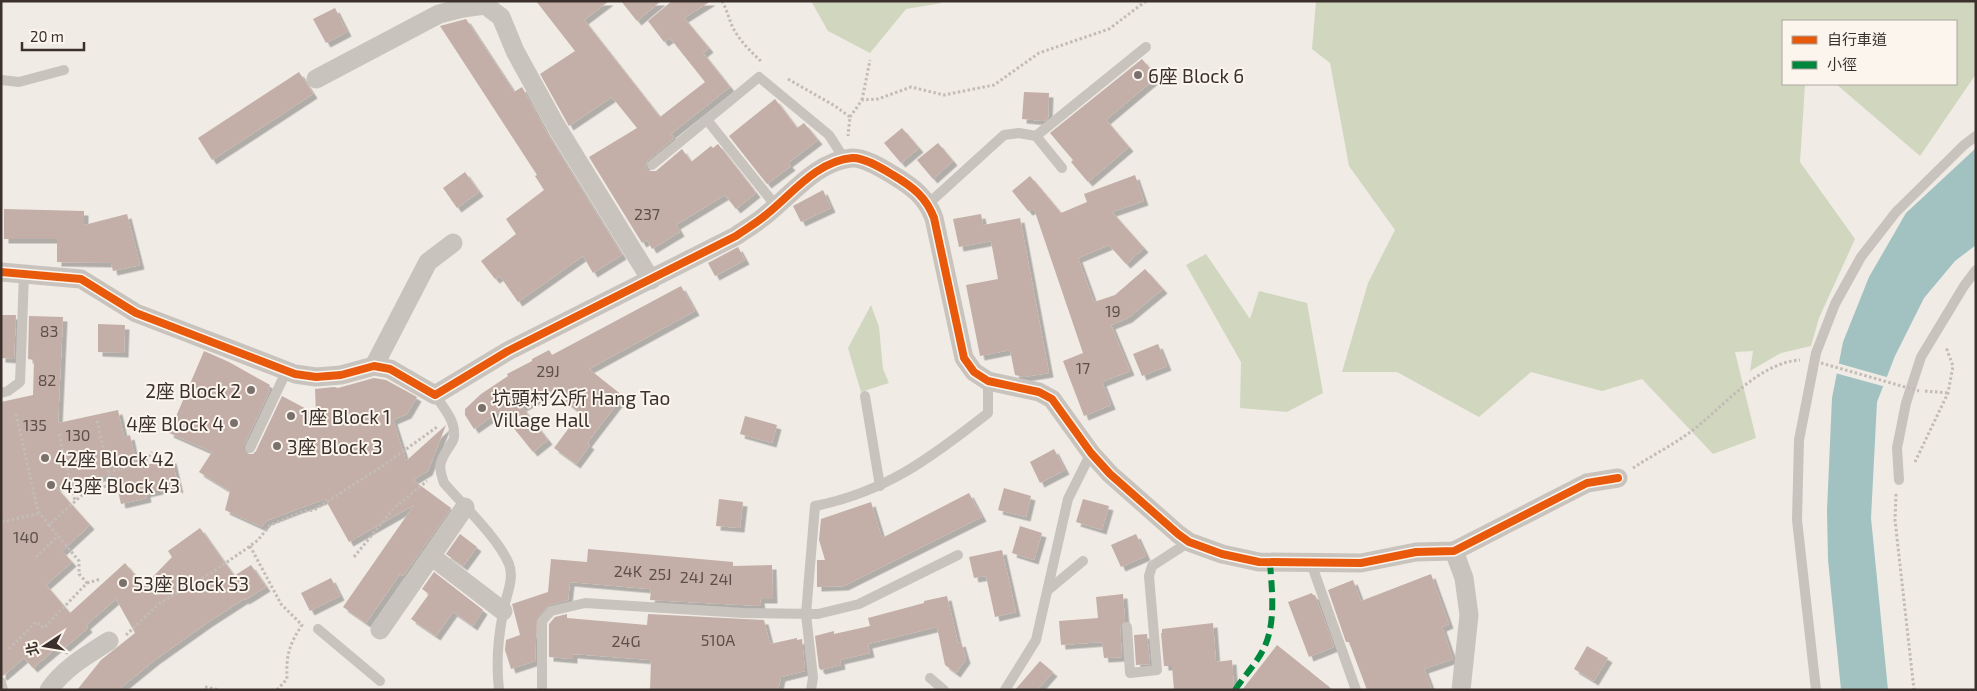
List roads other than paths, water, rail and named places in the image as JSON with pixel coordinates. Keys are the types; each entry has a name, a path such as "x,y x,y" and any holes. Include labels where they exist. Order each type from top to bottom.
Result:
{"street":[{"path":"316,79 439,14 485,5 501,17 515,51 555,124 651,280"},
{"path":"1,272 81,279 136,313 287,370 316,377 341,374 374,366 390,369 435,395 508,351 736,236 767,215 797,187 829,164 853,158 876,165 917,192 928,204 934,218 964,358 974,372 988,380 1039,392 1052,399 1091,453 1110,474 1152,512 1190,542 1222,554 1259,562 1360,563 1416,552 1454,551 1587,483 1618,478"},
{"path":"374,366 428,262 453,243"},
{"path":"380,630 465,507"},
{"path":"1454,551 1464,578 1469,615 1461,690"},
{"path":"431,556 503,611"},
{"path":"48,690 56,679 75,662 109,641"}],"lane":[{"path":"1036,136 1146,47"},
{"path":"1,80 19,82 64,70"},
{"path":"652,165 760,78 829,134 845,160"},
{"path":"707,120 776,206"},
{"path":"928,204 1004,135 1019,133 1036,136 1062,168"},
{"path":"1816,690 1797,520 1799,440 1818,362 1820,340 1835,304 1860,257 1896,212 1976,136"},
{"path":"1899,480 1898,448 1906,403 1921,357 1964,286 1976,270"},
{"path":"1,393 8,391 20,382 24,274"},
{"path":"250,448 287,370"},
{"path":"811,690 813,678 806,614 814,506 843,500 880,486 934,455 988,413 988,380"},
{"path":"435,395 449,416 455,438 441,460 439,471 444,483 498,545 509,565 511,580 503,611 498,652 499,690"},
{"path":"865,396 880,486"},
{"path":"1005,690 1036,640 1068,499 1091,453"},
{"path":"1128,627 1130,673 1157,670 1149,576 1152,566 1190,542"},
{"path":"542,690 542,621 551,611 585,603 743,613 818,614 859,604 958,555"},
{"path":"1046,590 1083,560"},
{"path":"1312,563 1356,690"},
{"path":"318,629 380,681"},
{"path":"930,678 944,690"},
{"path":"1,682 3,690"}],"water":[{"path":"1976,148 1976,245 1955,261 1924,298 1895,356 1877,402 1871,518 1888,690 1841,690 1828,560 1827,510 1832,398 1843,342 1869,277 1906,213"}],"place":[{"name":"6座 Block 6","path":"1138,75"},
{"name":"2座 Block 2","path":"251,390"},
{"name":"坑頭村公所 Hang Tao Village Hall","path":"482,408"},
{"name":"1座 Block 1","path":"291,416"},
{"name":"4座 Block 4","path":"234,423"},
{"name":"3座 Block 3","path":"277,446"},
{"name":"42座 Block 42","path":"45,458"},
{"name":"43座 Block 43","path":"51,485"},
{"name":"53座 Block 53","path":"123,583"}]}
